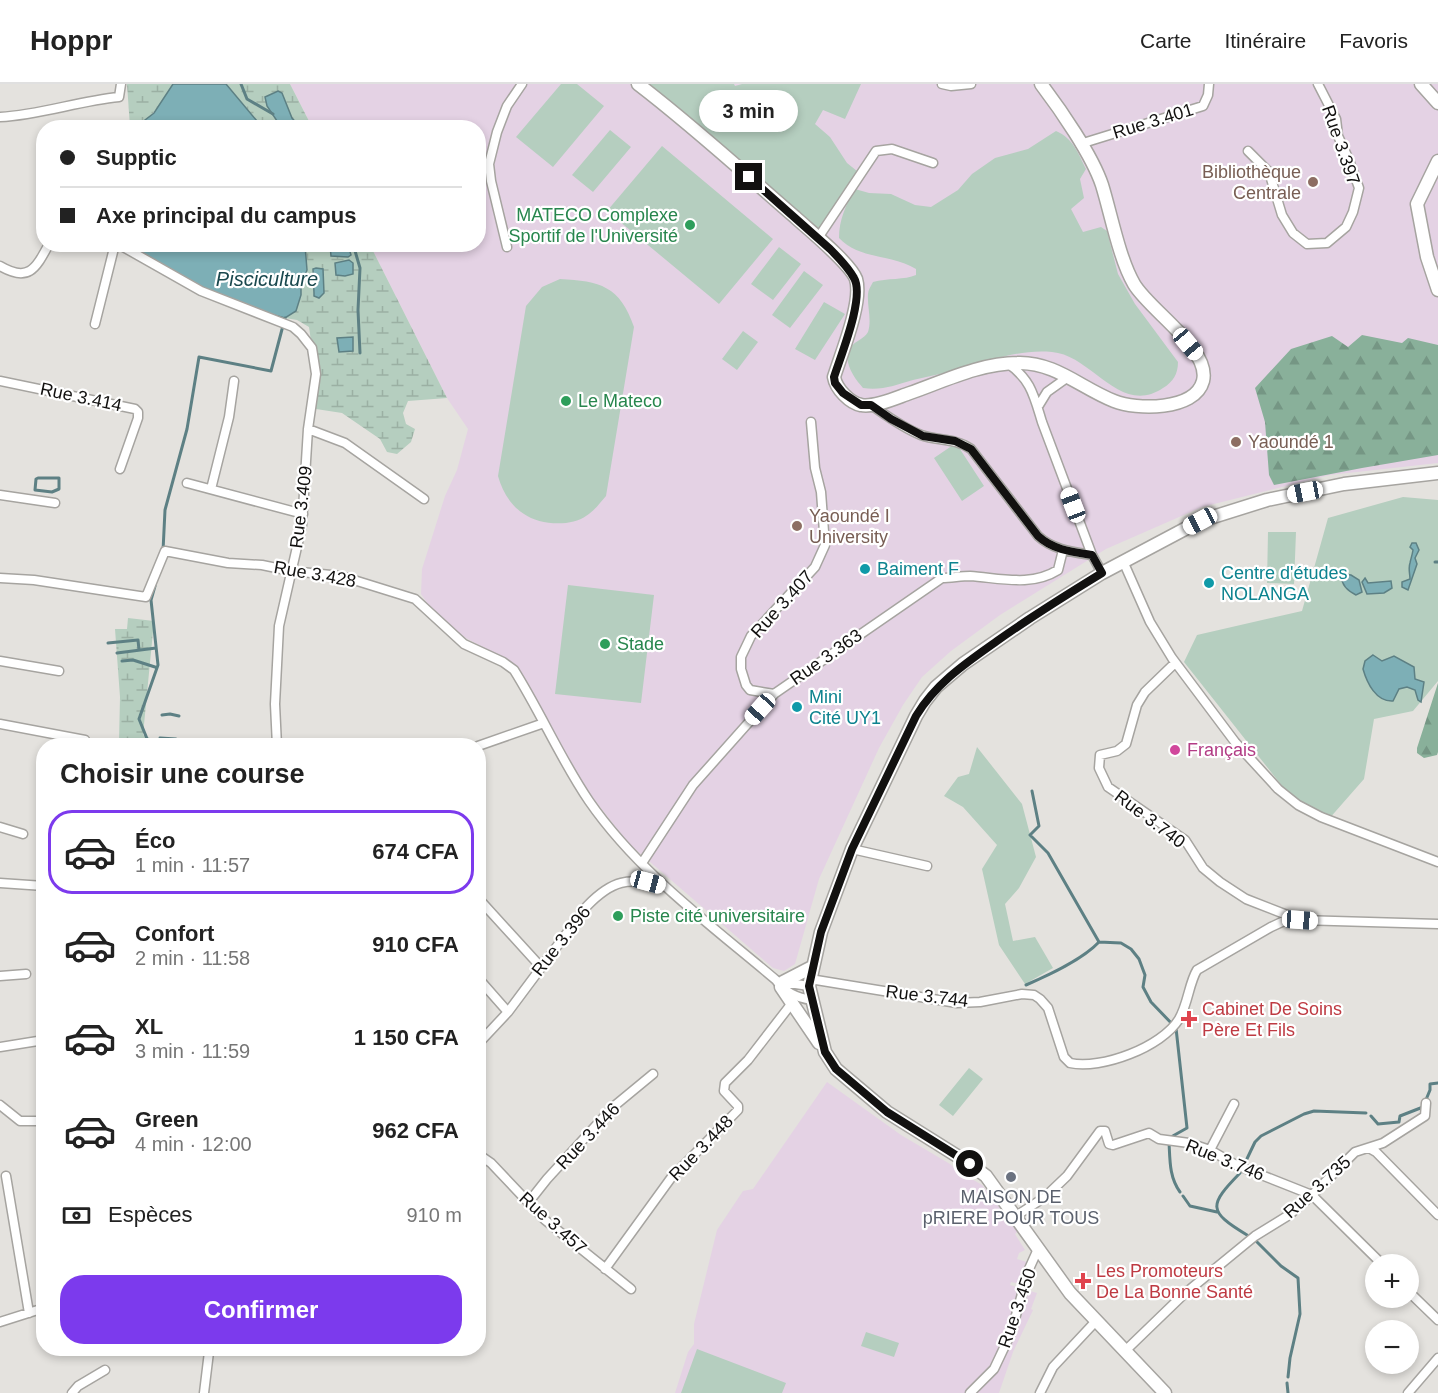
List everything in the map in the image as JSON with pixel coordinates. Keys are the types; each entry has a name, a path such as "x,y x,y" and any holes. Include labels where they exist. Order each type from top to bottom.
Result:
{"main road":[{"path":"638,84 704,137 818,238 842,261 856,280 854,314 834,377 835,383 843,393 855,402 861,405 871,405 972,371 1006,363 1040,364 1114,401 1150,407 1182,402 1194,394 1203,381 1202,365 1197,354 1134,284 1101,182 1061,112 1041,84"},
{"path":"1422,84 1437,100"},
{"path":"1438,161 1417,204 1427,257 1438,290"},
{"path":"825,1052 812,1000 810,978 821,932 852,849 916,716 936,687 963,664 1011,631 1102,573 1200,521 1267,500 1344,484 1438,473"},
{"path":"810,978 780,983 836,1069 887,1112 986,1176 1070,1293 1165,1393"}],"street":[{"path":"0,117 28,115 119,97 121,84"},
{"path":"507,247 489,164 497,132 507,106 522,84"},
{"path":"942,84 951,86 971,84"},
{"name":"Rue 3.401","path":"1080,144 1203,106 1208,95 1209,84"},
{"name":"Rue 3.397","path":"1248,151 1269,172 1282,215 1293,232 1307,244 1327,243 1347,227 1359,188 1338,136 1336,119 1318,84"},
{"path":"818,238 876,151 892,149 933,163"},
{"path":"0,266 16,274 32,271 44,252"},
{"path":"95,324 114,252"},
{"name":"Rue 3.409","path":"130,252 201,291 293,327 307,340 315,357 316,374 308,429 303,514 279,626 275,704 277,738"},
{"path":"1006,363 1023,375 1038,405 1042,422 1092,555 1102,573"},
{"path":"1038,405 1047,392 1068,377"},
{"name":"Rue 3.414","path":"0,381 135,408 138,418 120,468"},
{"path":"211,489 229,417 234,381"},
{"path":"871,405 913,432 923,436 955,441 971,449 1038,536 1045,542 1064,550 1092,555"},
{"name":"Rue 3.407","path":"774,694 750,690 741,669 741,657 751,636 815,567 825,545 821,492 815,468 811,422"},
{"path":"308,429 345,443 424,500"},
{"path":"187,483 303,514"},
{"path":"0,495 55,503"},
{"name":"Rue 3.363","path":"642,863 693,785 774,694 942,578 967,576 1015,580 1038,579 1058,570 1064,550"},
{"name":"Rue 3.428","path":"0,578 34,580 146,597 165,551 228,563 262,565 291,572 341,576 419,602 464,645 503,662 514,670 589,801 620,841 666,887 794,996 812,1000"},
{"path":"1123,561 1150,622 1175,663 1235,742 1278,789 1298,805 1340,826 1438,862"},
{"path":"0,661 58,671"},
{"name":"Rue 3.740","path":"1175,663 1145,692 1137,705 1126,744 1117,751 1100,755 1098,763 1108,787 1185,840 1203,868 1246,899 1300,920 1438,924"},
{"path":"486,743 544,723"},
{"path":"0,724 74,738"},
{"path":"0,827 23,834"},
{"path":"852,849 927,866"},
{"name":"Rue 3.396","path":"486,1035 508,1012 586,906 601,892 616,883 633,879 666,887"},
{"path":"0,883 36,885"},
{"path":"486,907 540,966"},
{"name":"Rue 3.744","path":"780,983 810,978 957,1003 980,1002 1022,994 1034,995 1048,1008 1065,1057 1070,1062 1076,1064 1110,1060 1132,1053 1172,1029 1184,1010 1197,970 1271,927 1284,921 1300,920"},
{"path":"0,976 26,974"},
{"path":"486,987 508,1012"},
{"name":"Rue 3.448","path":"605,1269 671,1178 738,1110 738,1106 724,1091 725,1083 759,1046 792,1003"},
{"path":"0,1047 36,1041"},
{"name":"Rue 3.446","path":"528,1203 613,1107 653,1074"},
{"name":"Rue 3.735","path":"1125,1351 1183,1295 1255,1236 1289,1215 1355,1152 1383,1143 1425,1116 1426,1102"},
{"path":"1210,1150 1234,1104"},
{"path":"0,1105 20,1121 36,1121"},
{"name":"Rue 3.746","path":"1016,1216 1045,1197 1067,1176 1100,1131 1105,1131 1111,1145 1149,1133 1159,1139 1189,1143 1210,1150 1236,1165 1312,1195 1372,1254"},
{"path":"1369,1148 1376,1152 1438,1215"},
{"name":"Rue 3.457","path":"486,1160 545,1220 631,1289"},
{"path":"6,1176 29,1312"},
{"name":"Rue 3.450","path":"970,1393 994,1369 1011,1334 1029,1269 1038,1249"},
{"path":"1419,1302 1438,1320"},
{"path":"0,1322 36,1310"},
{"path":"1040,1393 1053,1367 1096,1321"},
{"path":"204,1393 209,1356"},
{"path":"1408,1393 1438,1358"},
{"path":"72,1393 78,1386 105,1371"}],"shaded area":[{"name":"Yaoundé I University","path":"290,84 1438,84 1438,463 1330,475 1202,507 1106,549 1000,615 951,651 922,677 879,748 819,879 795,964 784,971 773,968 628,843 583,785 514,664 466,638 437,617 421,594 422,569 445,496 457,470 468,429 447,398 374,252 486,252 486,120 308,120"},
{"path":"827,1082 901,1135 982,1185 1018,1231 1015,1234 1025,1250 1019,1253 1017,1259 1030,1263 1024,1285 1011,1282 1010,1285 1037,1293 1031,1309 1033,1310 1013,1352 999,1393 675,1393 688,1352 694,1344 694,1324 717,1230 743,1191 753,1189"}],"green space":[{"path":"127,84 173,84 161,104 146,120 130,120"},
{"path":"226,84 290,84 308,120 256,120"},
{"path":"561,84 577,84 604,106 553,167 516,137"},
{"path":"638,84 734,84 735,86 742,84 861,84 845,119 823,110 815,124 830,137 847,163 862,175 818,238"},
{"path":"610,130 631,147 593,192 572,175"},
{"path":"1056,131 1071,142 1086,169 1080,179 1084,198 1071,209 1083,232 1101,227 1107,231 1118,274 1135,304 1178,362 1176,374 1170,383 1148,395 1133,395 1106,382 1066,356 1052,352 1029,352 888,387 863,388 850,369 848,352 868,332 870,323 868,292 873,282 907,278 916,275 916,269 897,261 866,254 847,245 839,238 844,212 855,189 869,193 891,194 915,205 931,207 958,190 972,174 995,158 1028,149"},
{"name":"MATECO Complexe Sportif de l'Université","path":"662,146 773,239 719,304 607,211"},
{"path":"779,247 801,264 773,300 751,284"},
{"path":"306,252 374,252 447,398 408,401 403,413 406,424 415,429 411,442 397,454 387,452 380,439 342,413 316,409 314,362 309,327 297,320 285,318 296,311 307,270"},
{"path":"804,271 823,285 790,328 772,315"},
{"name":"Le Mateco","path":"560,279 597,284 607,288 622,302 634,327 606,496 592,512 580,520 555,523 530,518 519,511 508,498 498,476 526,306 542,287"},
{"path":"824,302 845,314 815,360 795,349"},
{"path":"743,331 758,342 737,370 722,359"},
{"path":"1362,335 1402,343 1408,338 1438,345 1438,455 1274,485 1269,475 1265,422 1255,388 1291,349 1332,336 1348,347"},
{"path":"956,443 984,486 962,501 934,458"},
{"path":"1403,497 1438,500 1438,681 1413,711 1374,719 1364,779 1328,820 1290,796 1184,662 1197,635 1302,611 1328,518"},
{"path":"1268,532 1296,532 1294,584 1267,583"},
{"name":"Stade","path":"568,585 654,595 641,703 555,694"},
{"path":"128,618 154,621 143,735 150,738 119,738 120,697 115,629 127,629"},
{"path":"1438,683 1438,752 1437,755 1424,758 1417,753 1417,748"},
{"path":"977,747 1022,804 1036,857 1019,888 1005,904 1013,941 1035,937 1053,968 1025,984 999,945 982,869 997,845 963,807 944,796 958,777 969,774"},
{"path":"969,1068 983,1079 953,1116 939,1105"},
{"path":"866,1332 899,1343 894,1357 861,1346"},
{"path":"697,1349 786,1383 782,1393 681,1393"}],"water":[{"path":"173,84 226,84 256,120 145,120 154,113"},
{"path":"278,91 282,93 294,120 276,120 267,106 265,97"},
{"name":"Pisciculture","path":"306,252 307,270 296,311 285,318 227,298 136,253"},
{"path":"331,252 350,252 351,255 348,257 331,256"},
{"path":"349,260 353,263 353,274 336,275 335,263"},
{"path":"313,269 323,269 324,293 319,298 314,296"},
{"path":"353,337 353,351 339,352 337,338"},
{"path":"1412,543 1416,543 1419,550 1408,590 1402,587 1402,582 1410,579"},
{"path":"1342,574 1351,575 1359,580 1362,592 1356,595 1348,589 1343,584"},
{"path":"1365,578 1368,583 1391,581 1392,588 1384,593 1367,594 1362,582"},
{"path":"1373,655 1382,661 1394,656 1414,667 1415,679 1424,682 1421,702 1415,690 1407,687 1399,689 1393,701 1377,695 1370,686 1363,669 1365,661"}],"waterway":[{"path":"241,84 247,99 273,114"},
{"path":"355,252 360,268 358,310 360,353"},
{"path":"163,551 165,510 187,429 199,357 271,371 285,318"},
{"path":"38,478 59,478 59,489 52,492 35,490 38,478"},
{"path":"147,738 139,719 158,665 151,600 155,586"},
{"path":"108,643 138,640 139,650"},
{"path":"117,653 156,648"},
{"path":"122,661 133,660 155,667"},
{"path":"162,715 179,716"},
{"path":"1032,791 1039,826 1030,835 1048,853 1099,942"},
{"path":"1026,985 1074,961 1099,942 1121,943 1131,949 1139,959 1145,975 1143,987 1151,1002 1176,1028 1187,1128 1171,1137"},
{"path":"1371,1116 1378,1124 1399,1122 1400,1116 1423,1107 1430,1084 1438,1083"},
{"path":"1244,1165 1255,1142 1261,1136 1304,1114 1314,1111 1366,1113"},
{"path":"1169,1142 1172,1174 1180,1192"},
{"path":"1240,1173 1222,1193 1217,1207 1225,1220 1247,1235"},
{"path":"1183,1196 1190,1206 1217,1212"},
{"path":"1257,1242 1281,1266 1298,1278 1300,1314 1288,1377"},
{"path":"1287,1383 1288,1393"}],"place":[{"name":"Bibliothèque Centrale","path":"1313,182"},
{"name":"MATECO Complexe Sportif de l'Université","path":"690,225"},
{"name":"Le Mateco","path":"566,401"},
{"name":"Yaoundé 1","path":"1236,442"},
{"name":"Yaoundé I University","path":"797,526"},
{"name":"Baiment F","path":"865,569"},
{"name":"Centre d'études NOLANGA","path":"1209,583"},
{"name":"Stade","path":"605,644"},
{"name":"Mini Cité UY1","path":"797,707"},
{"name":"Français","path":"1175,750"},
{"name":"Piste cité universitaire","path":"618,916"},
{"name":"Cabinet De Soins Père Et Fils","path":"1189,1019"},
{"name":"MAISON DE pRIERE POUR TOUS","path":"1011,1177"},
{"name":"Les Promoteurs De La Bonne Santé","path":"1083,1281"}],"route":[{"path":"749,177 830,249 856,280 854,314 834,377 835,383 843,393 861,405 871,405 913,432 923,436 955,441 971,449 1038,536 1045,542 1064,550 1092,555 1102,573 963,664 936,687 925,701 852,849 815,953 809,986 825,1052 836,1069 887,1112 970,1164"}]}
